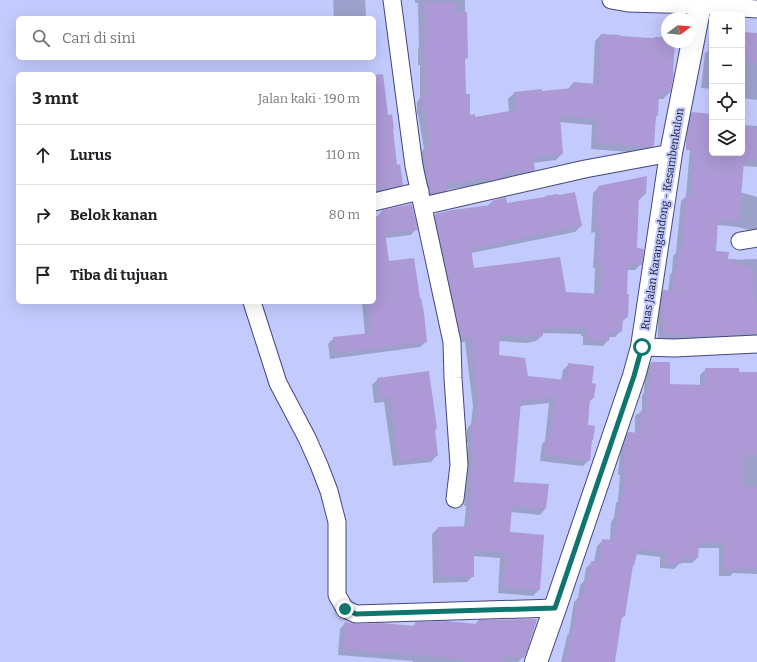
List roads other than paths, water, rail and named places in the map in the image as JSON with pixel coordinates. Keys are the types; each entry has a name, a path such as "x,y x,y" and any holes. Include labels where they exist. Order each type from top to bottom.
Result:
{"main road":[{"name":"Ruas Jalan Karangandong - Kesambenkulon","path":"536,662 634,376 642,347 671,153 700,2"}],"street":[{"path":"392,0 414,166 452,342 459,465 455,500"},
{"path":"611,0 628,3 700,2 757,9"},
{"path":"376,202 421,199 671,153"},
{"path":"740,241 757,238"},
{"path":"253,304 278,383 307,438 329,491 337,522 337,595 345,609 356,614 555,608"},
{"path":"642,347 674,348 757,344"}]}
